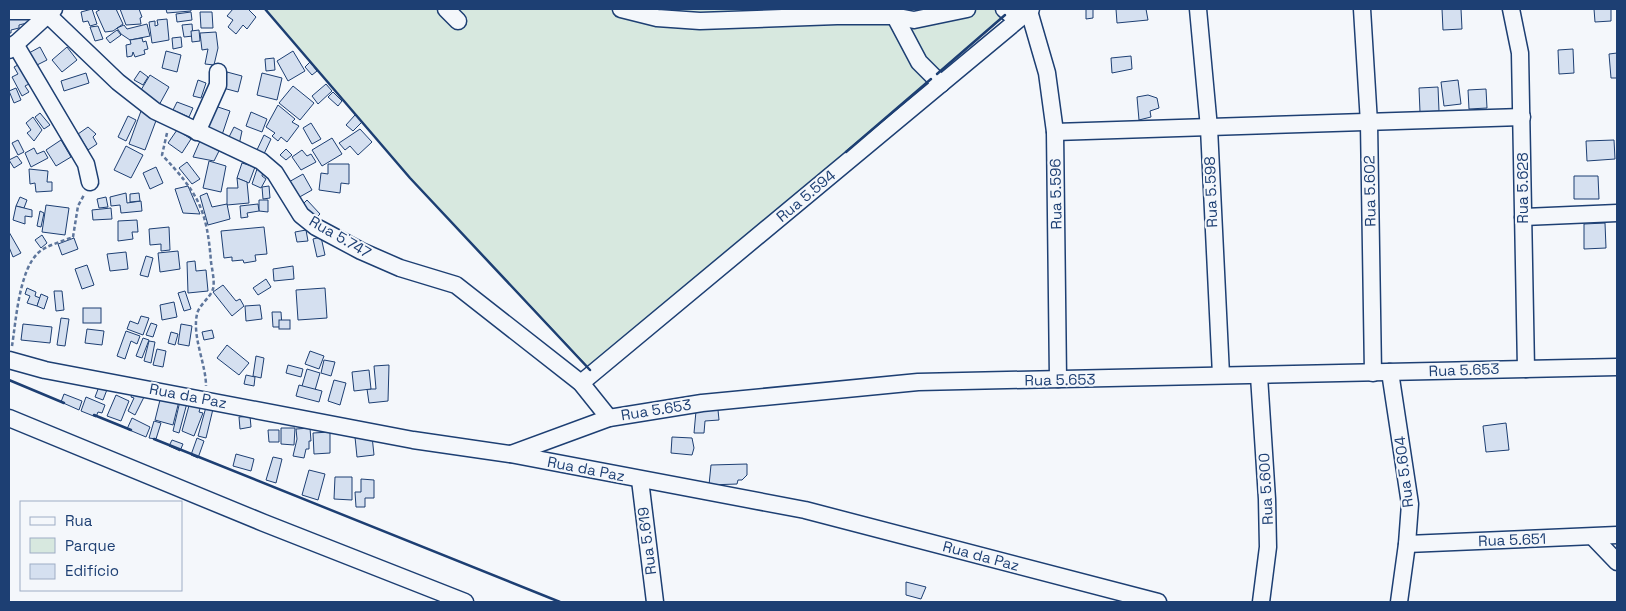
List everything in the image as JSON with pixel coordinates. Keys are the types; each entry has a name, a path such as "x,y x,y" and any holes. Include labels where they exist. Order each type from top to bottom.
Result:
{"street":[{"path":"446,9 458,21"},
{"path":"620,9 657,18 700,21 839,12 892,13 914,20 967,9"},
{"path":"1004,9 1026,13"},
{"name":"Rua 5.598","path":"1198,9 1209,128 1221,375"},
{"name":"Rua 5.602","path":"1362,9 1369,123 1373,373"},
{"name":"Rua 5.628","path":"1511,9 1520,53 1526,368"},
{"path":"9,11 51,11"},
{"path":"51,11 12,47 86,164 90,182"},
{"name":"Rua 5.747","path":"51,11 118,82 170,120 261,161 276,173 301,215 316,226 361,251 400,268 456,285 581,383 609,418"},
{"path":"892,13 919,62 941,84"},
{"name":"Rua 5.594","path":"581,383 1026,13"},
{"name":"Rua 5.596","path":"1026,13 1047,73 1055,132 1058,379"},
{"path":"197,132 218,85 218,72"},
{"path":"1055,132 1522,117"},
{"path":"1523,217 1617,213"},
{"name":"Rua da Paz","path":"10,360 44,370 205,399 413,440 510,454 805,510 1158,602"},
{"name":"Rua 5.653","path":"510,454 609,418 702,403 918,382 1617,367"},
{"name":"Rua 5.604","path":"1390,372 1410,504 1399,602"},
{"name":"Rua 5.600","path":"1259,376 1268,499 1268,547 1261,602"},
{"path":"9,418 264,523 465,602"},
{"name":"Rua 5.619","path":"640,480 655,602"},
{"name":"Rua 5.651","path":"1407,544 1617,535"},
{"path":"1593,537 1617,562"}],"path":[{"path":"170,120 162,155 182,176 198,199 209,231 213,288 197,314 199,346 206,376 205,399"},
{"path":"10,360 19,296 26,274 38,253 73,237 78,206 90,182"}],"green space":[{"path":"265,9 1012,9 592,371 410,178"}],"building":[{"path":"92,9 97,24 90,26 88,21 83,22 81,12"},
{"path":"101,9 116,9 123,24 113,31 105,32 96,12"},
{"path":"120,9 139,9 142,17 140,18 141,24 126,25"},
{"path":"166,9 191,9 191,11 167,13"},
{"path":"233,9 248,9 256,17 247,29 243,25 236,34 228,27 233,20 227,16"},
{"path":"1086,9 1093,9 1093,18 1086,19"},
{"path":"1116,9 1146,9 1148,20 1117,23"},
{"path":"1442,9 1461,9 1462,29 1443,30"},
{"path":"1594,9 1611,9 1611,21 1595,22"},
{"path":"191,12 192,20 177,22 176,14"},
{"path":"200,12 212,12 213,28 201,28"},
{"path":"30,15 31,22 19,25 19,28 11,30 11,33 9,33 9,16"},
{"path":"167,19 169,40 152,43 149,22 155,21 155,26 158,25 157,20"},
{"path":"147,24 150,36 130,40 121,34 117,28 124,25 127,29"},
{"path":"192,24 193,36 184,37 182,25"},
{"path":"98,26 103,39 95,41 90,27"},
{"path":"117,30 121,35 110,43 106,38"},
{"path":"199,30 200,41 192,42 191,31"},
{"path":"216,32 218,48 214,65 205,64 208,49 202,50 200,33"},
{"path":"181,37 182,47 173,49 172,38"},
{"path":"142,38 143,42 146,41 148,49 144,50 145,54 135,57 133,52 132,56 127,57 126,45 131,44 130,40"},
{"path":"40,47 47,60 35,66 29,53"},
{"path":"67,47 77,60 62,72 52,60"},
{"path":"1573,49 1574,73 1559,74 1558,50"},
{"path":"166,51 181,55 177,72 162,68"},
{"path":"293,51 305,71 288,81 277,61"},
{"path":"1617,53 1617,78 1611,78 1609,54"},
{"path":"1131,56 1132,69 1112,73 1111,58"},
{"path":"274,58 275,70 266,71 265,59"},
{"path":"310,62 317,71 312,75 305,67"},
{"path":"20,64 33,82 25,86 29,92 22,96 12,77 18,74 14,67"},
{"path":"140,71 148,77 143,85 134,80"},
{"path":"227,72 242,76 238,92 223,88"},
{"path":"86,73 89,83 64,91 61,81"},
{"path":"262,73 282,78 277,100 257,95"},
{"path":"150,75 169,87 158,107 138,95"},
{"path":"198,80 206,83 201,98 193,96"},
{"path":"1458,80 1461,104 1444,106 1441,82"},
{"path":"326,84 332,91 318,104 312,96"},
{"path":"293,86 314,103 300,120 279,103"},
{"path":"1438,87 1439,111 1420,112 1419,88"},
{"path":"16,88 21,100 14,103 9,91"},
{"path":"1486,89 1487,108 1469,109 1468,90"},
{"path":"333,92 342,101 338,106 328,97"},
{"path":"1148,95 1157,98 1159,108 1150,111 1151,117 1139,120 1137,97"},
{"path":"177,102 193,108 189,117 173,110"},
{"path":"212,105 230,111 221,138 206,133"},
{"path":"278,105 295,119 292,122 299,126 287,142 281,137 278,141 272,136 275,133 266,127"},
{"path":"141,111 157,118 145,150 129,144"},
{"path":"251,112 267,119 262,132 246,126"},
{"path":"40,113 50,125 44,129 35,117"},
{"path":"355,115 362,122 353,131 346,125"},
{"path":"128,116 136,120 126,141 118,137"},
{"path":"33,117 42,130 34,141 27,133 31,130 26,123"},
{"path":"311,123 321,139 312,144 303,128"},
{"path":"88,127 96,134 93,137 97,144 88,150 78,134"},
{"path":"234,127 242,131 239,145 227,141"},
{"path":"360,129 372,142 358,155 350,146 345,150 339,143"},
{"path":"177,130 191,139 182,153 168,143"},
{"path":"264,135 271,139 263,156 256,152"},
{"path":"332,138 342,154 322,166 312,150"},
{"path":"18,140 24,152 18,155 12,143"},
{"path":"61,140 71,157 56,166 46,150"},
{"path":"1614,140 1615,159 1587,161 1586,141"},
{"path":"200,141 219,151 214,161 193,157"},
{"path":"126,146 143,155 131,178 114,170"},
{"path":"34,148 37,154 44,151 48,158 31,167 25,153"},
{"path":"286,149 292,155 286,160 280,155"},
{"path":"302,150 307,156 311,154 316,162 301,170 292,157"},
{"path":"17,156 22,163 14,168 9,160"},
{"path":"209,161 226,166 221,192 203,188"},
{"path":"187,162 200,179 192,184 179,168"},
{"path":"242,163 255,167 249,183 237,178"},
{"path":"328,164 349,164 349,184 341,183 340,193 319,190 321,173 328,174"},
{"path":"156,167 163,183 150,189 143,173"},
{"path":"29,169 48,171 47,182 52,182 52,191 36,192 35,183 30,184"},
{"path":"257,169 263,171 262,176 266,179 261,188 252,184"},
{"path":"303,174 312,190 296,199 287,183"},
{"path":"1574,176 1598,176 1599,199 1574,199"},
{"path":"237,178 247,182 249,203 227,205 227,188 238,188"},
{"path":"188,186 200,214 183,213 175,189"},
{"path":"269,186 270,198 263,199 262,187"},
{"path":"126,193 127,203 141,201 142,211 121,213 120,205 111,206 110,197"},
{"path":"139,193 140,201 130,202 130,194"},
{"path":"207,193 212,207 227,204 230,219 208,225 200,196"},
{"path":"20,197 27,200 24,208 16,206"},
{"path":"106,197 108,207 99,208 97,199"},
{"path":"259,200 268,200 268,212 259,211"},
{"path":"307,200 320,214 313,221 300,207"},
{"path":"258,204 259,211 247,213 248,217 241,218 240,206"},
{"path":"46,205 69,208 65,235 42,232"},
{"path":"16,206 32,210 32,217 25,216 25,224 13,220"},
{"path":"111,208 112,219 93,220 92,210"},
{"path":"40,211 44,213 41,227 37,226"},
{"path":"137,220 138,232 132,232 133,239 118,241 118,221"},
{"path":"1605,223 1606,248 1584,249 1584,224"},
{"path":"169,227 170,250 161,251 161,244 150,245 149,229"},
{"path":"264,227 267,254 255,255 256,261 244,263 243,260 232,261 232,257 224,258 221,231"},
{"path":"306,230 308,241 297,242 295,232"},
{"path":"9,232 21,253 13,257 9,247"},
{"path":"42,235 47,243 41,248 35,240"},
{"path":"321,237 325,255 317,257 313,239"},
{"path":"74,238 78,249 62,255 58,244"},
{"path":"178,251 180,269 160,272 158,253"},
{"path":"126,252 128,269 110,271 107,254"},
{"path":"146,256 153,258 148,277 140,275"},
{"path":"195,261 196,271 206,270 208,291 188,293 187,262"},
{"path":"87,265 94,285 82,289 75,269"},
{"path":"293,266 294,279 274,281 273,269"},
{"path":"266,279 271,287 258,295 253,288"},
{"path":"223,285 236,301 240,299 244,306 232,316 213,292"},
{"path":"27,288 36,292 35,296 40,298 37,306 27,303 30,296 25,294"},
{"path":"325,288 327,318 298,320 296,290"},
{"path":"54,291 62,291 64,310 56,311"},
{"path":"185,291 191,309 184,311 178,293"},
{"path":"41,294 48,297 44,309 37,306"},
{"path":"174,302 177,317 162,320 160,305"},
{"path":"260,305 262,319 246,321 245,306"},
{"path":"83,308 101,308 101,323 83,323"},
{"path":"272,312 281,312 282,327 273,327"},
{"path":"141,316 149,318 143,335 127,329 130,321 138,324"},
{"path":"61,318 69,319 65,346 57,345"},
{"path":"279,320 290,320 290,329 279,329"},
{"path":"151,323 157,325 153,337 146,335"},
{"path":"23,324 52,327 50,343 21,340"},
{"path":"181,324 192,326 189,346 178,344"},
{"path":"87,329 104,331 102,345 85,343"},
{"path":"212,330 214,338 204,340 202,332"},
{"path":"126,331 140,336 137,344 131,341 125,359 117,356"},
{"path":"171,332 178,334 175,345 168,343"},
{"path":"143,338 149,340 142,358 136,356"},
{"path":"149,341 155,342 151,363 144,361"},
{"path":"227,345 249,363 239,375 217,358"},
{"path":"157,349 166,351 163,367 153,365"},
{"path":"310,351 324,356 319,369 305,364"},
{"path":"256,356 264,358 261,378 253,376"},
{"path":"324,360 335,362 331,376 321,373"},
{"path":"288,365 303,369 301,377 286,373"},
{"path":"389,365 388,401 369,403 367,389 376,389 374,366"},
{"path":"307,369 320,373 313,397 300,393"},
{"path":"369,370 371,389 354,391 352,372"},
{"path":"246,375 255,377 254,386 244,384"},
{"path":"334,380 346,383 340,405 328,401"},
{"path":"100,384 108,387 103,400 95,397"},
{"path":"299,385 322,391 319,402 296,396"},
{"path":"134,388 146,393 135,415 128,411 134,398 131,397"},
{"path":"64,394 82,401 79,410 61,402"},
{"path":"116,395 129,401 121,421 107,416"},
{"path":"161,396 179,401 173,425 155,420"},
{"path":"86,397 105,405 102,413 98,412 96,417 81,411"},
{"path":"180,401 187,403 179,433 173,431"},
{"path":"190,402 201,405 199,412 203,413 194,436 182,431"},
{"path":"206,407 213,409 206,438 198,436"},
{"path":"718,410 719,420 705,421 704,433 694,433 696,411"},
{"path":"250,416 251,427 240,429 239,417"},
{"path":"132,418 150,427 146,437 127,429"},
{"path":"154,421 161,423 156,439 149,438"},
{"path":"1506,423 1509,450 1486,452 1483,426"},
{"path":"281,428 295,428 294,445 281,444"},
{"path":"310,428 311,441 309,441 309,449 306,449 304,458 293,456 297,439 296,429"},
{"path":"268,430 279,430 279,442 269,442"},
{"path":"330,432 330,453 314,454 313,433"},
{"path":"372,436 374,455 357,457 355,437"},
{"path":"672,437 692,438 694,448 692,455 671,453"},
{"path":"197,438 204,441 198,458 191,455"},
{"path":"172,440 183,444 180,451 169,446"},
{"path":"236,454 254,459 251,471 233,466"},
{"path":"273,457 282,459 276,483 266,480"},
{"path":"747,464 747,475 742,480 738,480 737,484 709,485 711,465"},
{"path":"309,470 325,474 318,500 302,495"},
{"path":"335,477 352,477 352,500 334,499"},
{"path":"361,479 374,480 374,498 365,498 365,507 356,507 355,492 361,492"},
{"path":"906,582 926,587 921,599 906,595"}],"wall":[{"path":"265,9 410,178 590,370"},
{"path":"937,74 1005,15"},
{"path":"846,152 931,79"},
{"path":"9,380 64,403"},
{"path":"94,415 131,430"},
{"path":"154,439 560,602"}]}
